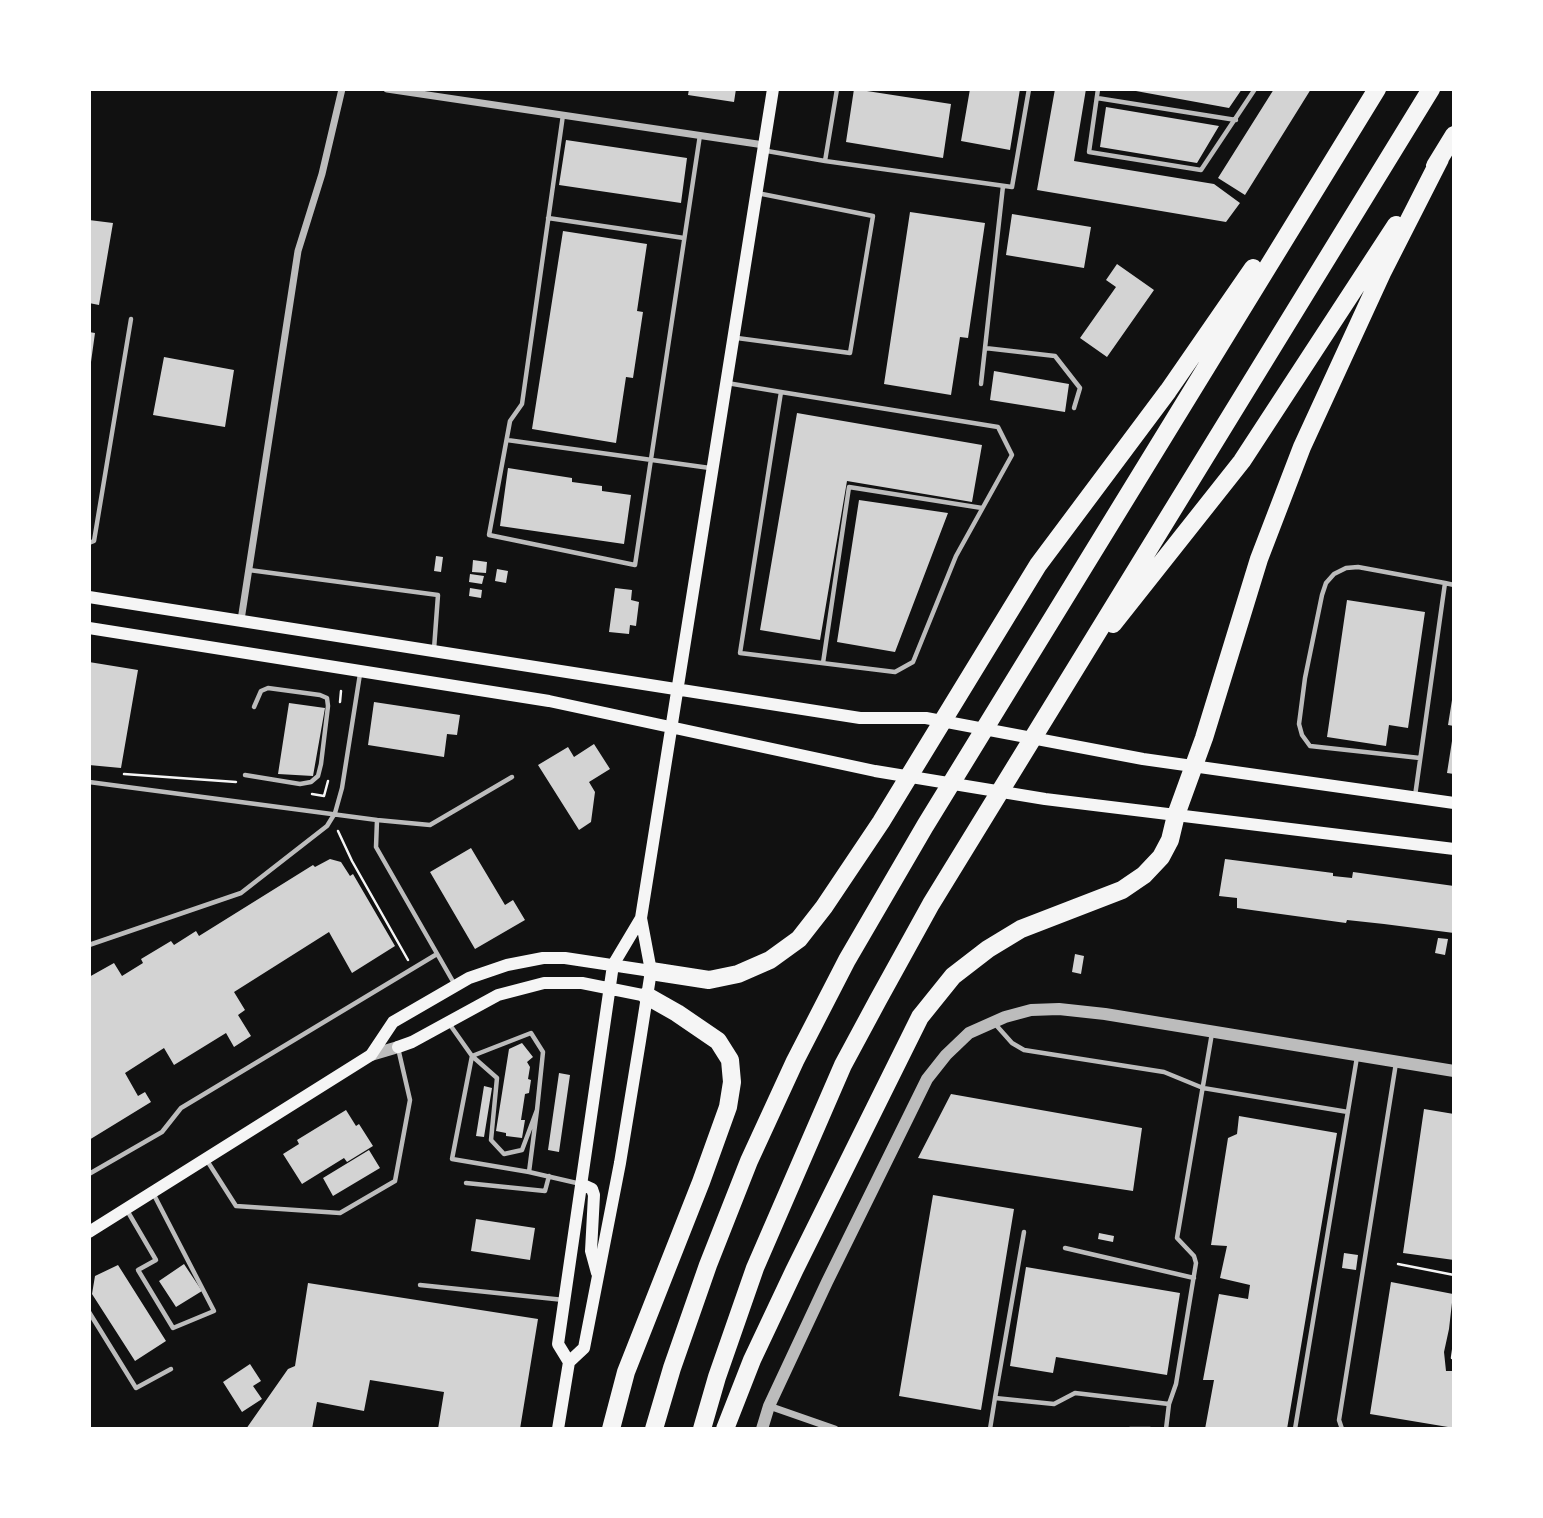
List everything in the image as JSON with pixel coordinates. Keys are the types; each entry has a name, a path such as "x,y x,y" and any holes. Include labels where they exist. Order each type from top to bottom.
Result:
{"highway":[{"path":"702,1429 755,1268 843,1066 931,904 1431,89"},
{"path":"651,971 709,980 738,974 770,960 799,939 824,907 881,822 1038,565 1168,391 1373,95"},
{"path":"654,1429 686,1329 749,1161 795,1061 847,960 925,826 1373,95"},
{"path":"1067,681 1241,461 1454,135"},
{"path":"725,1429 752,1360 794,1271 920,1017 953,976 988,948 1021,929 1122,890 1144,875 1161,857 1170,840 1259,559 1302,447 1382,273 1440,159"},
{"path":"611,1429 626,1372 701,1182 728,1107 733,1082 730,1059 718,1041 647,996"}],"main road":[{"path":"558,1429 569,1362 584,1348 620,1163 647,996 651,971 641,918 773,89"},
{"path":"89,597 860,718 926,718 1194,767 1454,803"},
{"path":"89,628 549,701 875,771 1045,799 1454,849"},
{"path":"569,1362 558,1344 609,988 613,965 641,918"},
{"path":"89,1232 371,1055 393,1022 455,985 507,965 543,958 565,958 651,971"},
{"path":"398,1046 412,1042 498,995 544,983 582,983 647,996"},
{"path":"581,1184 592,1189 594,1195 591,1251 598,1279"}],"street":[{"path":"241,620 298,251 322,174 342,89"},
{"path":"387,89 700,135 764,147"},
{"path":"762,1429 769,1406 927,1079 946,1055 970,1033 993,1021 1031,1010 1059,1009 1454,1071"},
{"path":"371,1055 398,1046"},
{"path":"769,1406 835,1429"}],"lane":[{"path":"448,98 449,89"},
{"path":"825,161 837,89"},
{"path":"764,147 825,161 1012,187 1029,89"},
{"path":"1098,89 1089,152 1201,170 1255,89"},
{"path":"1097,98 1236,120"},
{"path":"563,115 522,404 510,421 489,535 635,565 700,135"},
{"path":"981,384 1003,186"},
{"path":"733,338 850,353 873,215 756,193"},
{"path":"548,218 684,238"},
{"path":"89,543 94,541 131,319"},
{"path":"985,348 1055,356 1080,388 1074,408"},
{"path":"727,383 998,427 1012,455 956,556 913,663 895,673 740,653 781,392"},
{"path":"506,440 650,462 713,468"},
{"path":"823,663 849,487 982,508"},
{"path":"1420,758 1310,746 1302,735 1299,724 1305,678 1322,595 1326,583 1334,574 1346,568 1358,567 1454,585"},
{"path":"249,569 438,595 434,650"},
{"path":"1414,796 1444,583"},
{"path":"89,945 240,893 327,826 342,788 360,671"},
{"path":"245,775 300,784 311,782 317,776 321,764 328,706 327,698 320,695 268,688 261,691 254,707"},
{"path":"89,782 332,815 430,825 512,777"},
{"path":"377,820 376,847 455,985"},
{"path":"89,1174 162,1132 181,1108 437,954"},
{"path":"993,1021 1012,1043 1024,1049 1164,1072 1203,1088 1348,1112"},
{"path":"448,1022 472,1056 497,1078 491,1140 504,1154 522,1150 537,1110"},
{"path":"1166,1429 1196,1263 1194,1256 1178,1238 1212,1032"},
{"path":"472,1056 531,1033 543,1052 529,1172"},
{"path":"206,1159 236,1206 340,1213 395,1181 410,1100 398,1046"},
{"path":"472,1056 452,1159 581,1184"},
{"path":"1295,1429 1357,1056"},
{"path":"1342,1429 1339,1420 1396,1062"},
{"path":"466,1183 545,1191 549,1177"},
{"path":"126,1209 156,1260 138,1270 173,1328 214,1311 152,1192"},
{"path":"990,1429 1024,1232"},
{"path":"1065,1248 1194,1278"},
{"path":"419,1285 565,1300"},
{"path":"89,1312 136,1388 171,1368"},
{"path":"995,1398 1054,1404 1075,1393 1169,1404"},
{"path":"1130,1429 1150,1429"}],"path":[{"path":"321,796 352,861 413,969"},
{"path":"1398,1264 1454,1275"},
{"path":"1454,1344 1454,1358"}],"building":[{"path":"689,89 736,89 734,102 688,95"},
{"path":"854,89 951,104 943,158 846,142"},
{"path":"970,89 1020,89 1010,150 961,141"},
{"path":"1055,89 1086,89 1074,161 1214,184 1240,203 1226,222 1037,190"},
{"path":"1125,89 1242,89 1229,108"},
{"path":"1274,89 1311,89 1245,195 1218,178"},
{"path":"1106,107 1219,126 1197,163 1100,147"},
{"path":"566,140 687,158 681,203 559,185"},
{"path":"910,212 985,223 968,338 960,337 951,395 884,384"},
{"path":"1012,214 1091,227 1084,268 1006,255"},
{"path":"89,220 113,223 99,305 89,303"},
{"path":"563,231 647,244 637,311 643,312 633,378 626,377 616,443 532,429"},
{"path":"1117,264 1154,290 1107,357 1080,338 1116,287 1106,280"},
{"path":"89,332 95,333 91,362 89,361"},
{"path":"164,357 234,370 225,427 153,415"},
{"path":"994,371 1069,384 1065,412 990,400"},
{"path":"797,413 982,445 972,502 847,481 820,640 760,630"},
{"path":"508,468 572,478 572,482 602,486 602,491 631,495 624,544 500,526"},
{"path":"859,500 948,513 895,652 837,642"},
{"path":"436,556 443,557 441,572 434,571"},
{"path":"473,560 487,562 486,573 472,572"},
{"path":"497,569 508,571 506,583 495,581"},
{"path":"470,574 484,576 482,584 469,582"},
{"path":"470,588 482,590 481,598 469,596"},
{"path":"615,588 632,590 631,600 639,602 636,626 630,625 629,634 609,632"},
{"path":"1347,600 1425,612 1408,728 1389,725 1386,746 1327,737"},
{"path":"89,662 138,670 121,768 89,765"},
{"path":"1454,700 1454,726 1448,725"},
{"path":"374,702 460,715 457,735 447,734 444,757 368,745"},
{"path":"289,703 325,708 313,776 278,774"},
{"path":"1454,741 1454,774 1447,773"},
{"path":"594,744 610,769 589,782 595,792 591,822 579,830 538,765 568,747 574,757"},
{"path":"471,848 505,905 513,900 525,920 475,949 430,872"},
{"path":"330,859 341,862 350,876 353,874 395,946 352,973 329,932 234,992 245,1010 238,1015 251,1036 234,1047 226,1033 174,1065 164,1048 125,1073 138,1096 145,1092 151,1102 89,1140 89,977 114,963 122,976 143,963 141,959 171,941 174,945 196,931 199,936 313,865 315,867"},
{"path":"1225,859 1333,873 1333,876 1352,878 1353,872 1454,886 1454,933 1347,920 1346,923 1237,908 1237,898 1219,896"},
{"path":"1438,938 1448,939 1445,955 1435,953"},
{"path":"1075,954 1084,956 1081,974 1072,972"},
{"path":"522,1043 533,1057 527,1062 530,1067 528,1079 531,1080 529,1093 525,1094 521,1120 525,1120 522,1138 506,1136 506,1133 496,1131 509,1049"},
{"path":"559,1073 570,1075 559,1152 548,1150"},
{"path":"484,1086 492,1088 484,1137 476,1136"},
{"path":"951,1094 1142,1128 1133,1191 918,1158"},
{"path":"1424,1109 1454,1114 1454,1260 1403,1253"},
{"path":"346,1110 373,1146 347,1162 344,1158 302,1184 283,1154 299,1144 297,1140"},
{"path":"1239,1116 1337,1133 1287,1429 1205,1429 1214,1380 1203,1380 1219,1294 1248,1299 1250,1285 1220,1278 1227,1246 1211,1245 1228,1138 1237,1134"},
{"path":"369,1150 380,1168 333,1196 323,1178"},
{"path":"933,1195 1014,1209 981,1410 899,1396"},
{"path":"476,1219 535,1228 530,1260 471,1251"},
{"path":"1099,1233 1114,1236 1113,1242 1098,1239"},
{"path":"1344,1253 1358,1255 1356,1270 1342,1268"},
{"path":"184,1264 202,1291 176,1307 159,1281"},
{"path":"118,1265 166,1341 135,1361 92,1294 95,1276"},
{"path":"1026,1267 1180,1293 1167,1375 1056,1357 1053,1373 1010,1366"},
{"path":"1391,1282 1453,1294 1444,1352 1446,1371 1454,1371 1454,1428 1370,1414"},
{"path":"308,1283 538,1319 520,1429 438,1429 444,1392 370,1380 364,1411 317,1402 312,1429 246,1429 288,1369 295,1366"},
{"path":"250,1364 261,1381 253,1386 262,1399 242,1412 223,1382"}]}
